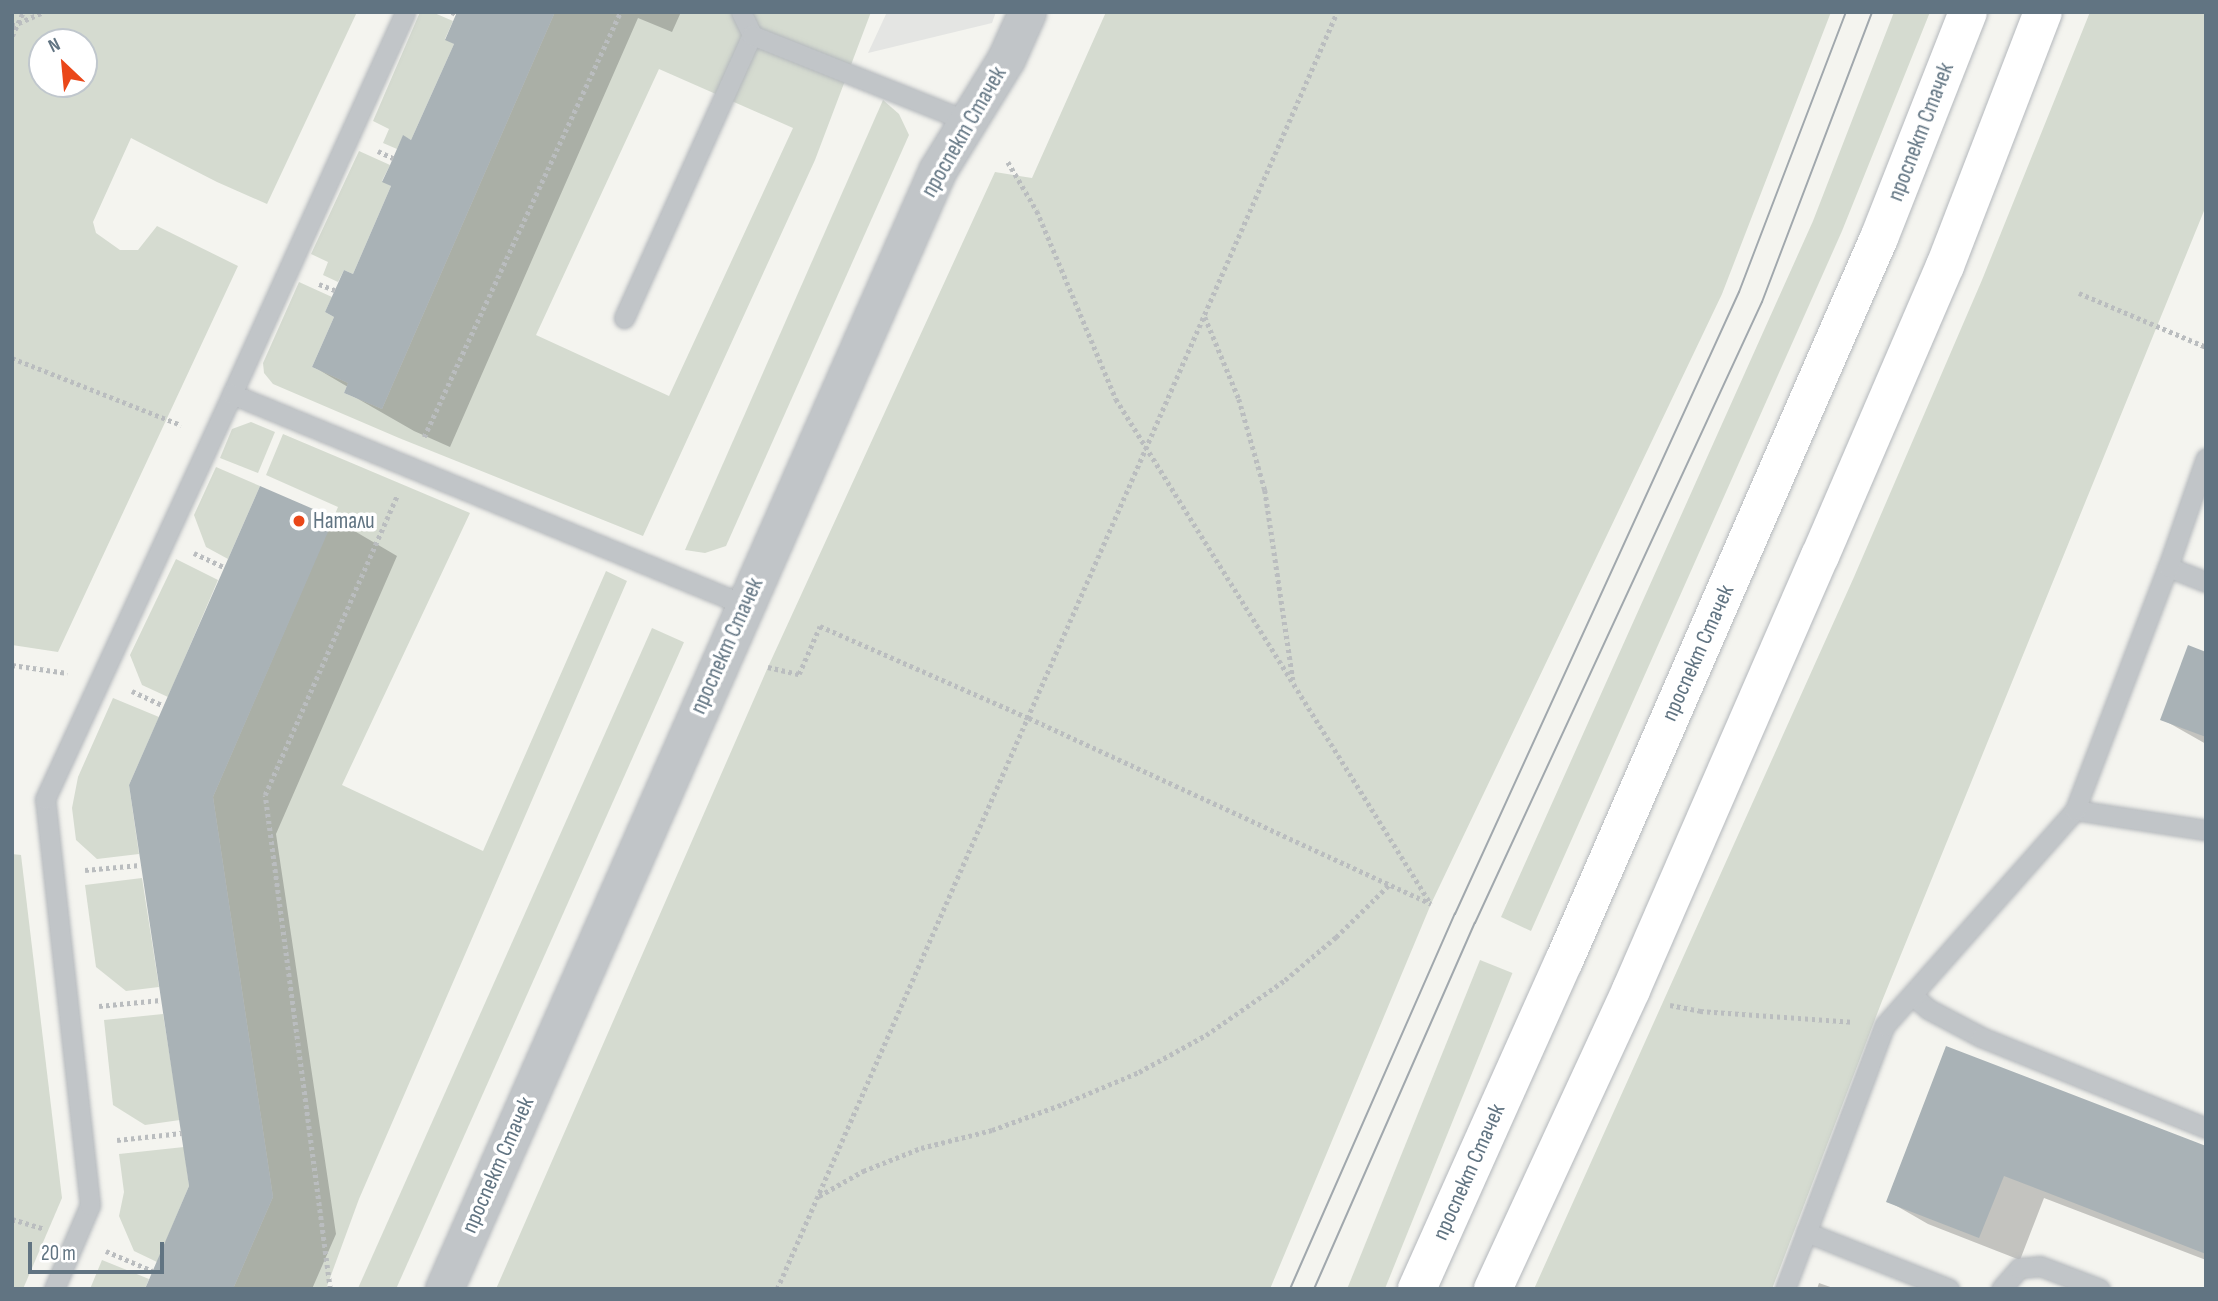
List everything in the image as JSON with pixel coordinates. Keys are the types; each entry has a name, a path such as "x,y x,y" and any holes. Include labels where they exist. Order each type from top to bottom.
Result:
{"main road":[{"name":"проспект Стачек","path":"1417,1289 1564,961 1879,238 1968,12"},
{"path":"1493,1289 1631,990 1821,556 1945,266 2043,12"}],"street":[{"name":"проспект Стачек","path":"444,1289 937,171 1006,59 1027,12"}],"lane":[{"path":"54,1289 90,1205 45,799 405,12"},
{"path":"741,12 752,35 969,122"},
{"path":"624,318 752,35"},
{"path":"232,394 745,605"},
{"path":"1785,1289 1885,1025 2075,810 2168,567 2206,458"},
{"path":"2168,567 2206,582"},
{"path":"2075,810 2206,830"},
{"path":"1912,995 1928,1009 1981,1037 2206,1128"},
{"path":"1806,1232 1949,1289"},
{"path":"2001,1289 2019,1268 2040,1266 2100,1289"}],"path":[{"path":"12,36 14,25 23,12"},
{"path":"14,25 43,12"},
{"path":"330,1289 265,795 409,468 620,12"},
{"path":"777,1289 1337,12"},
{"path":"768,667 799,674 820,626 1028,718 1431,904 1116,399 1037,211 1008,162"},
{"path":"2079,293 2206,346"},
{"path":"1205,316 1239,399 1265,490 1294,683"},
{"path":"12,358 212,437"},
{"path":"12,665 100,677"},
{"path":"53,874 140,865"},
{"path":"818,1197 863,1171 922,1148 1028,1117 1139,1072 1206,1035 1284,980 1336,937 1389,884"},
{"path":"68,1010 161,1000"},
{"path":"1673,1006 1885,1025"},
{"path":"83,1144 182,1133"},
{"path":"75,1238 153,1271"}],"shaded area":[{"path":"12,12 357,12 267,204 131,138 93,222 96,233 120,250 138,250 157,226 238,266 58,652 12,645"},
{"path":"420,12 432,12 453,21 445,39 454,44 411,140 403,136 397,149 383,143 389,129 373,121"},
{"path":"555,12 871,12 815,160 643,536 273,384 264,373 263,363 299,282 332,297 325,312 334,317 312,367 348,383 344,393 382,409","holes":["659,69 793,128 669,396 536,335"]},
{"path":"887,12 996,12 992,23 868,53"},
{"path":"1106,12 1831,12 1722,294 1431,904 1270,1289 496,1289 768,667 995,172 1032,178"},
{"path":"1894,12 1930,12 1842,231 1531,931 1501,917 1813,221"},
{"path":"2090,12 2206,12 2206,206 1882,1001 1772,1289 1534,1289 1854,577 1982,280"},
{"path":"883,100 899,114 909,135 726,546 705,553 685,550"},
{"path":"359,151 390,165 382,181 391,186 353,274 344,270 338,282 323,275 328,262 311,254"},
{"path":"251,422 275,432 258,473 220,458 232,429"},
{"path":"283,434 470,513 342,785 483,851 606,571 627,581 359,1199 326,1289 233,1289 273,1197 213,797 338,507 266,475"},
{"path":"216,467 260,486 228,559 206,547 194,515"},
{"path":"176,559 218,580 168,697 142,685 130,655"},
{"path":"652,628 684,642 396,1289 358,1288"},
{"path":"113,698 159,717 129,785 139,854 97,859 76,840 72,808 78,777"},
{"path":"12,854 21,855 62,1198 23,1289 12,1289"},
{"path":"142,878 159,987 126,991 96,967 85,885"},
{"path":"1480,960 1512,973 1385,1289 1347,1289"},
{"path":"163,1014 180,1120 145,1125 113,1105 104,1020"},
{"path":"184,1147 189,1186 157,1262 134,1251 119,1216 124,1192 119,1154"},
{"path":"102,1260 149,1279 145,1289 90,1289"}],"building":[{"path":"457,12 555,12 382,409 344,393 348,383 312,367 334,317 325,312 344,270 353,274 391,186 382,182 403,135 411,140 454,44 445,40"},
{"path":"260,486 334,518 213,797 273,1197 233,1289 145,1289 189,1186 129,785"},
{"path":"2188,645 2206,652 2206,737 2160,720"},
{"path":"1946,1046 2206,1146 2206,1254 2004,1176 1979,1238 1886,1202"}],"tram line":[{"path":"1290,1289 1455,914 1739,292 1846,12"},
{"path":"1314,1289 1475,923 1762,302 1872,12"}],"place":[{"name":"Натали","path":"299,521"}]}
